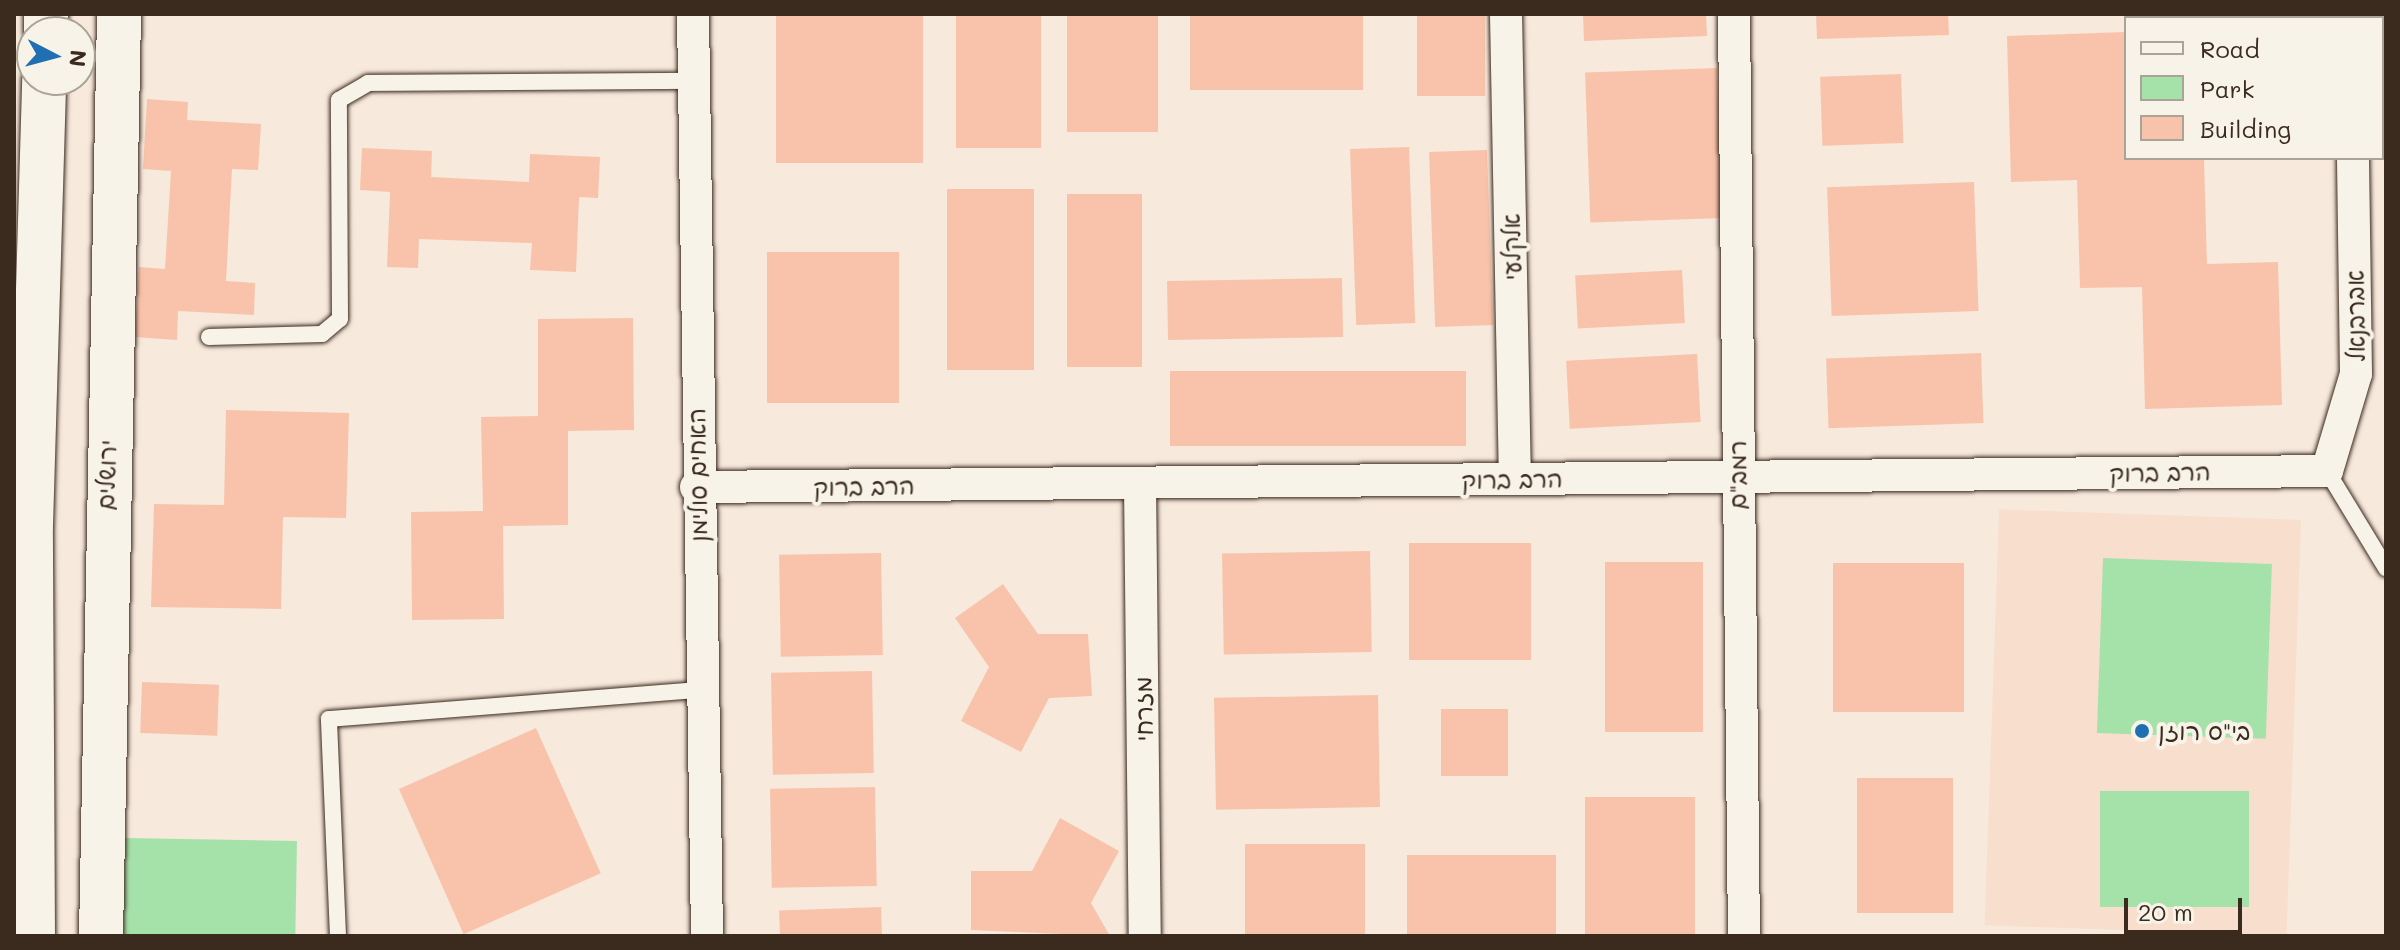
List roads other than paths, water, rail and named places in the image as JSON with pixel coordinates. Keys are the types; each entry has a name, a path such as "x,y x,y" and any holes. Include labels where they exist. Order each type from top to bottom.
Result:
{"street":[{"name":"ירושלים","path":"101,936 119,14"},
{"name":"האחים סולימן","path":"693,14 696,487 707,936"},
{"name":"אלקלעי","path":"1506,14 1515,479"},
{"name":"רמב\"ם","path":"1734,14 1744,936"},
{"path":"33,936 31,525 44,96"},
{"name":"אברבנאל","path":"2327,471 2356,374 2353,160"},
{"name":"הרב ברוק","path":"696,487 2327,471"},
{"name":"מזרחי","path":"1140,483 1145,936"}],"lane":[{"path":"209,337 322,334 340,319 339,100 368,83 693,81"},
{"path":"2327,471 2386,568"},
{"path":"338,936 329,719 701,690"}],"place":[{"name":"בי\"ס רוזן","path":"2142,731"}]}
